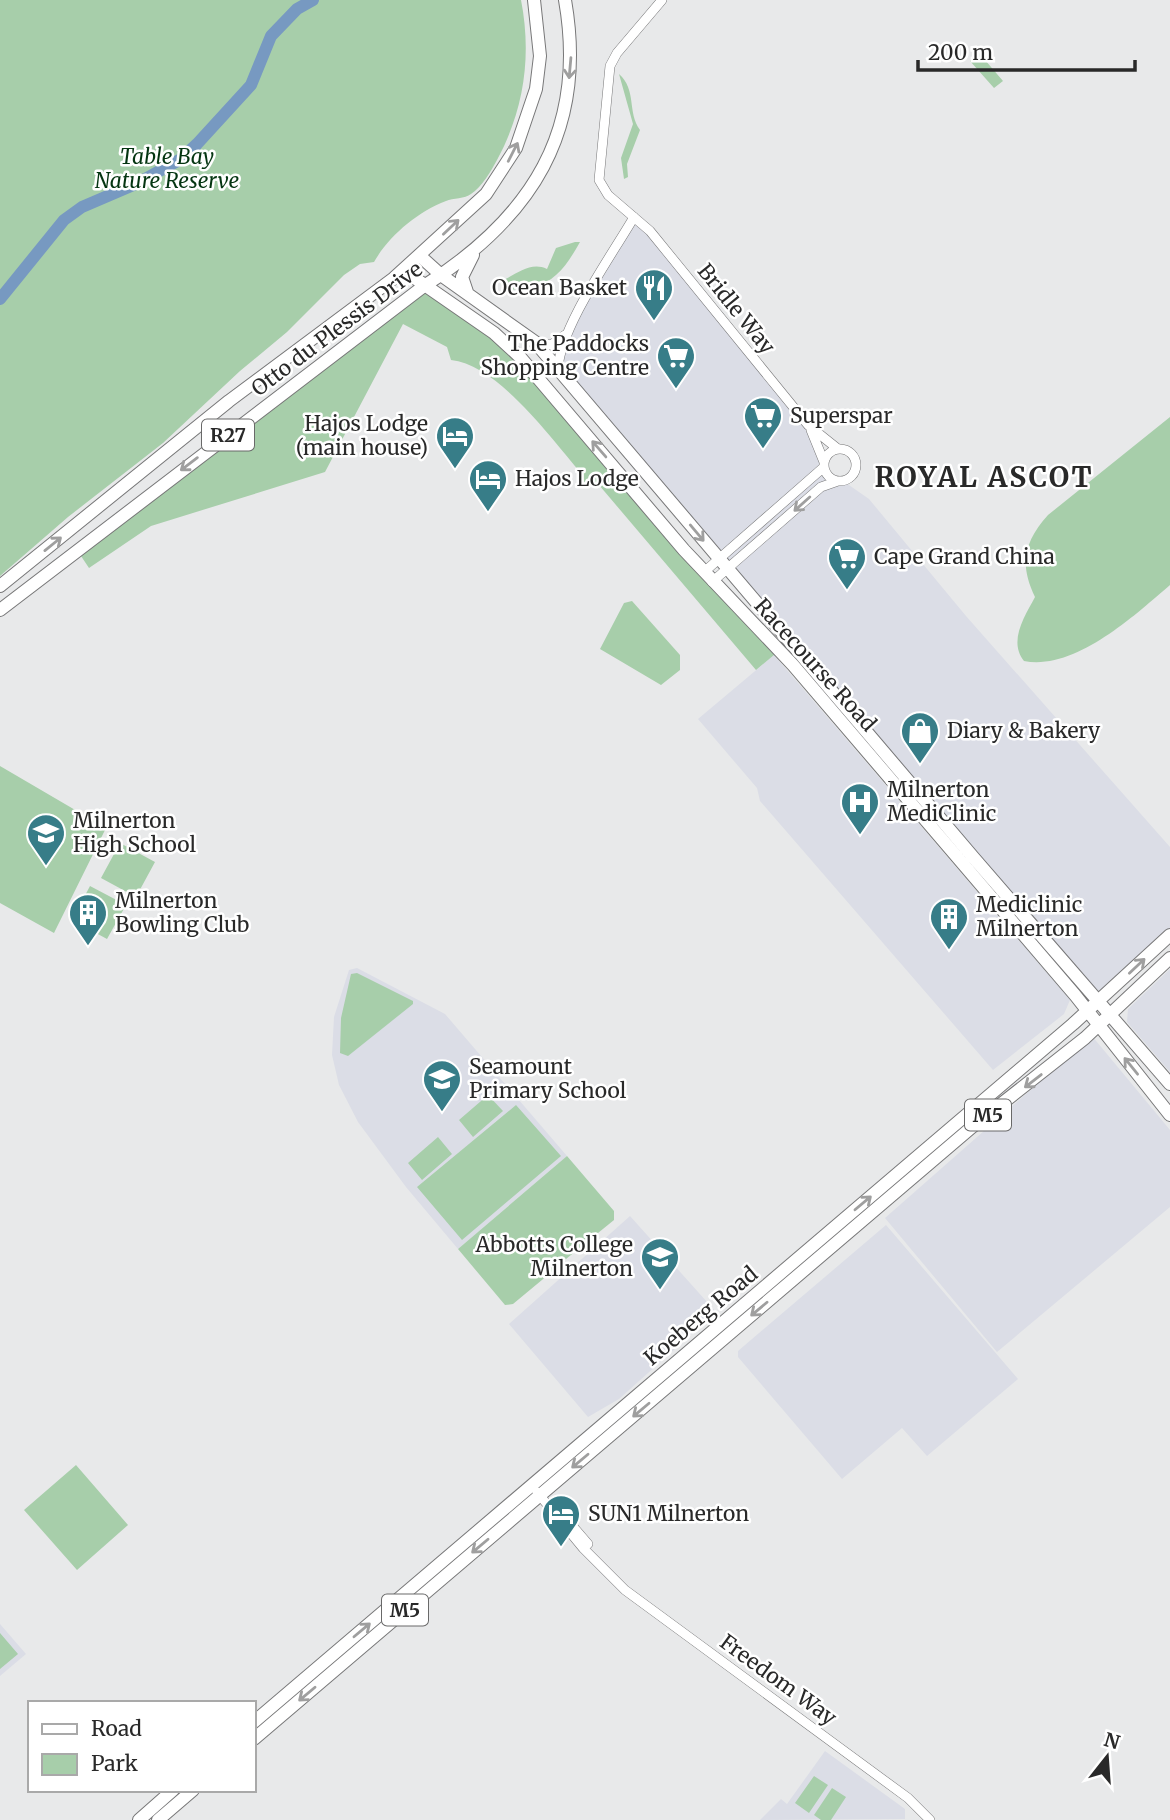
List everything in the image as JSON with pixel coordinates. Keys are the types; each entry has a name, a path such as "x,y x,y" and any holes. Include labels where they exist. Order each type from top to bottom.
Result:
{"main road":[{"name":"Otto du Plessis Drive","path":"0,586 229,401 403,270 486,194 516,148 529,114 538,78 540,57 534,0"},
{"name":"Otto du Plessis Drive","path":"0,610 424,286 480,247 509,218 528,194 560,128 571,62 565,0"},
{"path":"468,293 462,282 463,275 480,247"},
{"name":"Racecourse Road","path":"420,256 441,275 535,342 973,858 1170,1084"},
{"name":"Racecourse Road","path":"403,270 507,344 708,577 793,665 1087,1011 1170,1115"},
{"name":"Koeberg Road","path":"256,1737 1087,1011 1170,935"},
{"name":"Koeberg Road","path":"256,1720 972,1127 1038,1077 1098,1026 1170,958"},
{"path":"139,1820 171,1792"},
{"path":"158,1820 191,1792"}],"street":[{"name":"Bridle Way","path":"662,0 617,53 608,75 597,173 608,195 662,246 808,425 838,449"},
{"path":"558,369 561,350 570,329 634,218"},
{"path":"535,342 556,343 570,329"},
{"name":"Bridle Way","path":"808,425 824,465"},
{"path":"708,577 725,564 821,487 851,477 856,464 850,452 838,449 828,454 824,465 725,564"},
{"path":"824,465 829,477 838,481"},
{"name":"Freedom Way","path":"537,1489 625,1590 908,1798 930,1820"}],"shaded area":[{"path":"634,217 808,425 829,477 846,483 869,499 966,616 1170,847 1170,935 1099,1000 558,361 561,350"},
{"name":"Milnerton MediClinic","path":"774,655 1070,1000 1064,1014 993,1070 760,801 757,788 698,719"},
{"name":"Seamount Primary School","path":"357,968 445,1014 567,1156 458,1249 406,1187 358,1122 339,1085 332,1055 334,1017 349,970"},
{"path":"1170,969 1170,1072 1127,1022 1128,1009"},
{"path":"1092,1036 1170,1130 1170,1207 997,1352 885,1218"},
{"path":"630,1216 716,1312 619,1399 588,1417 509,1324"},
{"path":"886,1225 1018,1379 927,1456 902,1428 842,1479 738,1357 738,1351"},
{"path":"0,1624 26,1654 0,1676"},
{"path":"825,1751 905,1809 905,1819 760,1820 781,1799 787,1804"}],"green space":[{"name":"Table Bay Nature Reserve","path":"0,0 521,0 526,42 523,82 514,122 497,160 479,187 468,196 446,201 414,218 396,234 374,262 360,264 344,275 287,332 240,371 163,443 68,517 0,576"},
{"path":"979,53 1003,81 994,88 970,61"},
{"path":"619,74 628,87 640,130 627,164 628,177 624,179 621,158 633,124"},
{"path":"580,242 571,257 548,281 529,289 509,291 502,287 501,281 523,270 535,267 547,269 556,248"},
{"path":"424,286 494,333 793,665 774,655 756,670 599,485 585,484 582,474 506,389 488,375 469,365 451,360 447,347 403,324 325,472 151,526 89,568 77,550"},
{"path":"1170,417 1170,585 1122,625 1083,649 1063,658 1043,662 1024,661 1019,653 1018,637 1035,597 1026,564 1029,544 1034,535 1048,515"},
{"path":"632,601 680,655 680,670 661,685 600,649 624,603"},
{"name":"Milnerton High School","path":"0,766 106,828 54,933 0,903"},
{"path":"120,843 155,862 136,897 101,878"},
{"path":"90,886 126,905 107,939 72,920"},
{"path":"357,973 413,1001 413,1004 348,1056 340,1053 341,1018 351,974"},
{"path":"488,1095 503,1111 473,1137 459,1120"},
{"path":"516,1105 561,1156 462,1240 417,1187"},
{"path":"438,1137 452,1154 422,1180 408,1163"},
{"path":"567,1156 614,1211 614,1220 566,1259 564,1257 558,1262 560,1265 513,1304 505,1305 458,1249"},
{"path":"76,1465 128,1525 77,1570 24,1510"},
{"path":"0,1633 18,1654 0,1669"},
{"path":"814,1776 828,1785 809,1813 795,1803"},
{"path":"832,1788 846,1797 831,1820 821,1820 814,1815"}],"waterway":[{"path":"0,299 64,220 82,207 138,183 181,159 197,144 251,85 271,36 297,9 313,0"}],"place":[{"name":"Ocean Basket","path":"654,322"},
{"name":"The Paddocks Shopping Centre","path":"676,390"},
{"name":"Superspar","path":"763,450"},
{"name":"Hajos Lodge (main house)","path":"455,470"},
{"name":"Hajos Lodge","path":"488,513"},
{"name":"Cape Grand China","path":"847,591"},
{"name":"Diary & Bakery","path":"920,765"},
{"name":"Milnerton MediClinic","path":"860,836"},
{"name":"Milnerton High School","path":"46,867"},
{"name":"Milnerton Bowling Club","path":"88,947"},
{"name":"Mediclinic Milnerton","path":"949,951"},
{"name":"Seamount Primary School","path":"442,1113"},
{"name":"Abbotts College Milnerton","path":"660,1291"},
{"name":"SUN1 Milnerton","path":"561,1548"}],"district":[{"name":"ROYAL ASCOT","path":"984,477"}]}
